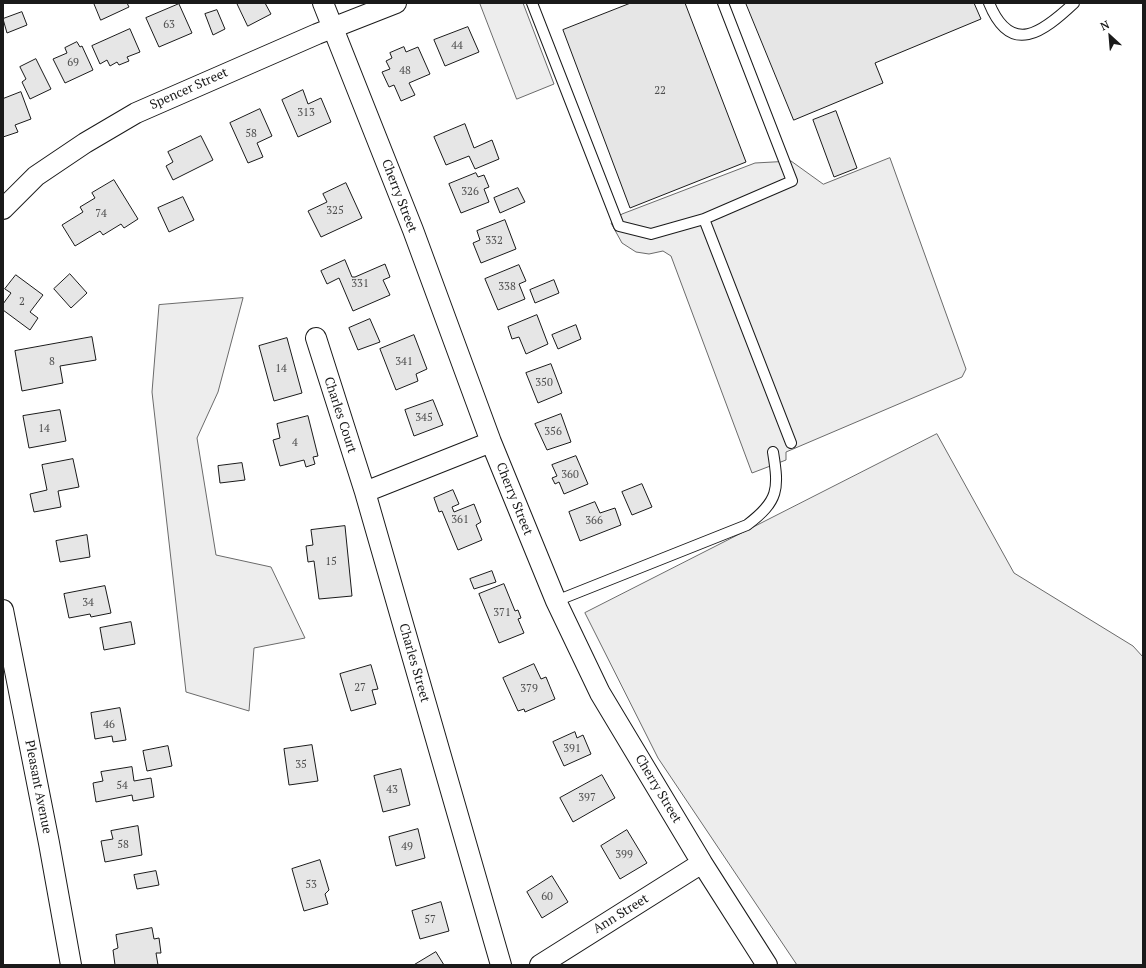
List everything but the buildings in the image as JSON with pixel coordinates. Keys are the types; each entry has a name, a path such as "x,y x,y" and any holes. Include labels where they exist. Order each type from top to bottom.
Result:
{"street":[{"name":"Cherry Street","path":"323,3 412,230 491,442 556,601 600,693 702,862 767,965"},
{"name":"Spencer Street","path":"3,209 36,176 85,142 136,113 333,27 396,3"},
{"name":"Charles Court","path":"316,338 364,492"},
{"path":"364,492 491,442"},
{"name":"Charles Street","path":"364,492 501,965"},
{"name":"Pleasant Avenue","path":"3,610 49,842 71,965"},
{"name":"Ann Street","path":"540,965 702,862"}],"lane":[{"path":"532,3 620,226 651,234 704,219 792,181 723,3"},
{"path":"989,3 995,17 1004,29 1019,35 1038,32 1052,23 1074,3"},
{"path":"704,219 791,443"},
{"path":"556,601 747,526 768,505 774,494 777,480 773,452"}],"shaded area":[{"path":"480,3 523,3 554,84 517,99"},
{"path":"890,158 966,369 962,377 786,452 786,460 752,473 671,256 663,251 649,254 636,252 622,243 611,223 622,214 755,163 791,161 823,184"},
{"path":"243,298 218,392 197,438 216,555 271,567 305,638 254,648 249,711 186,692 152,392 159,305"},
{"path":"937,434 1014,573 1133,646 1143,657 1143,965 797,965 658,758 585,613"}]}
